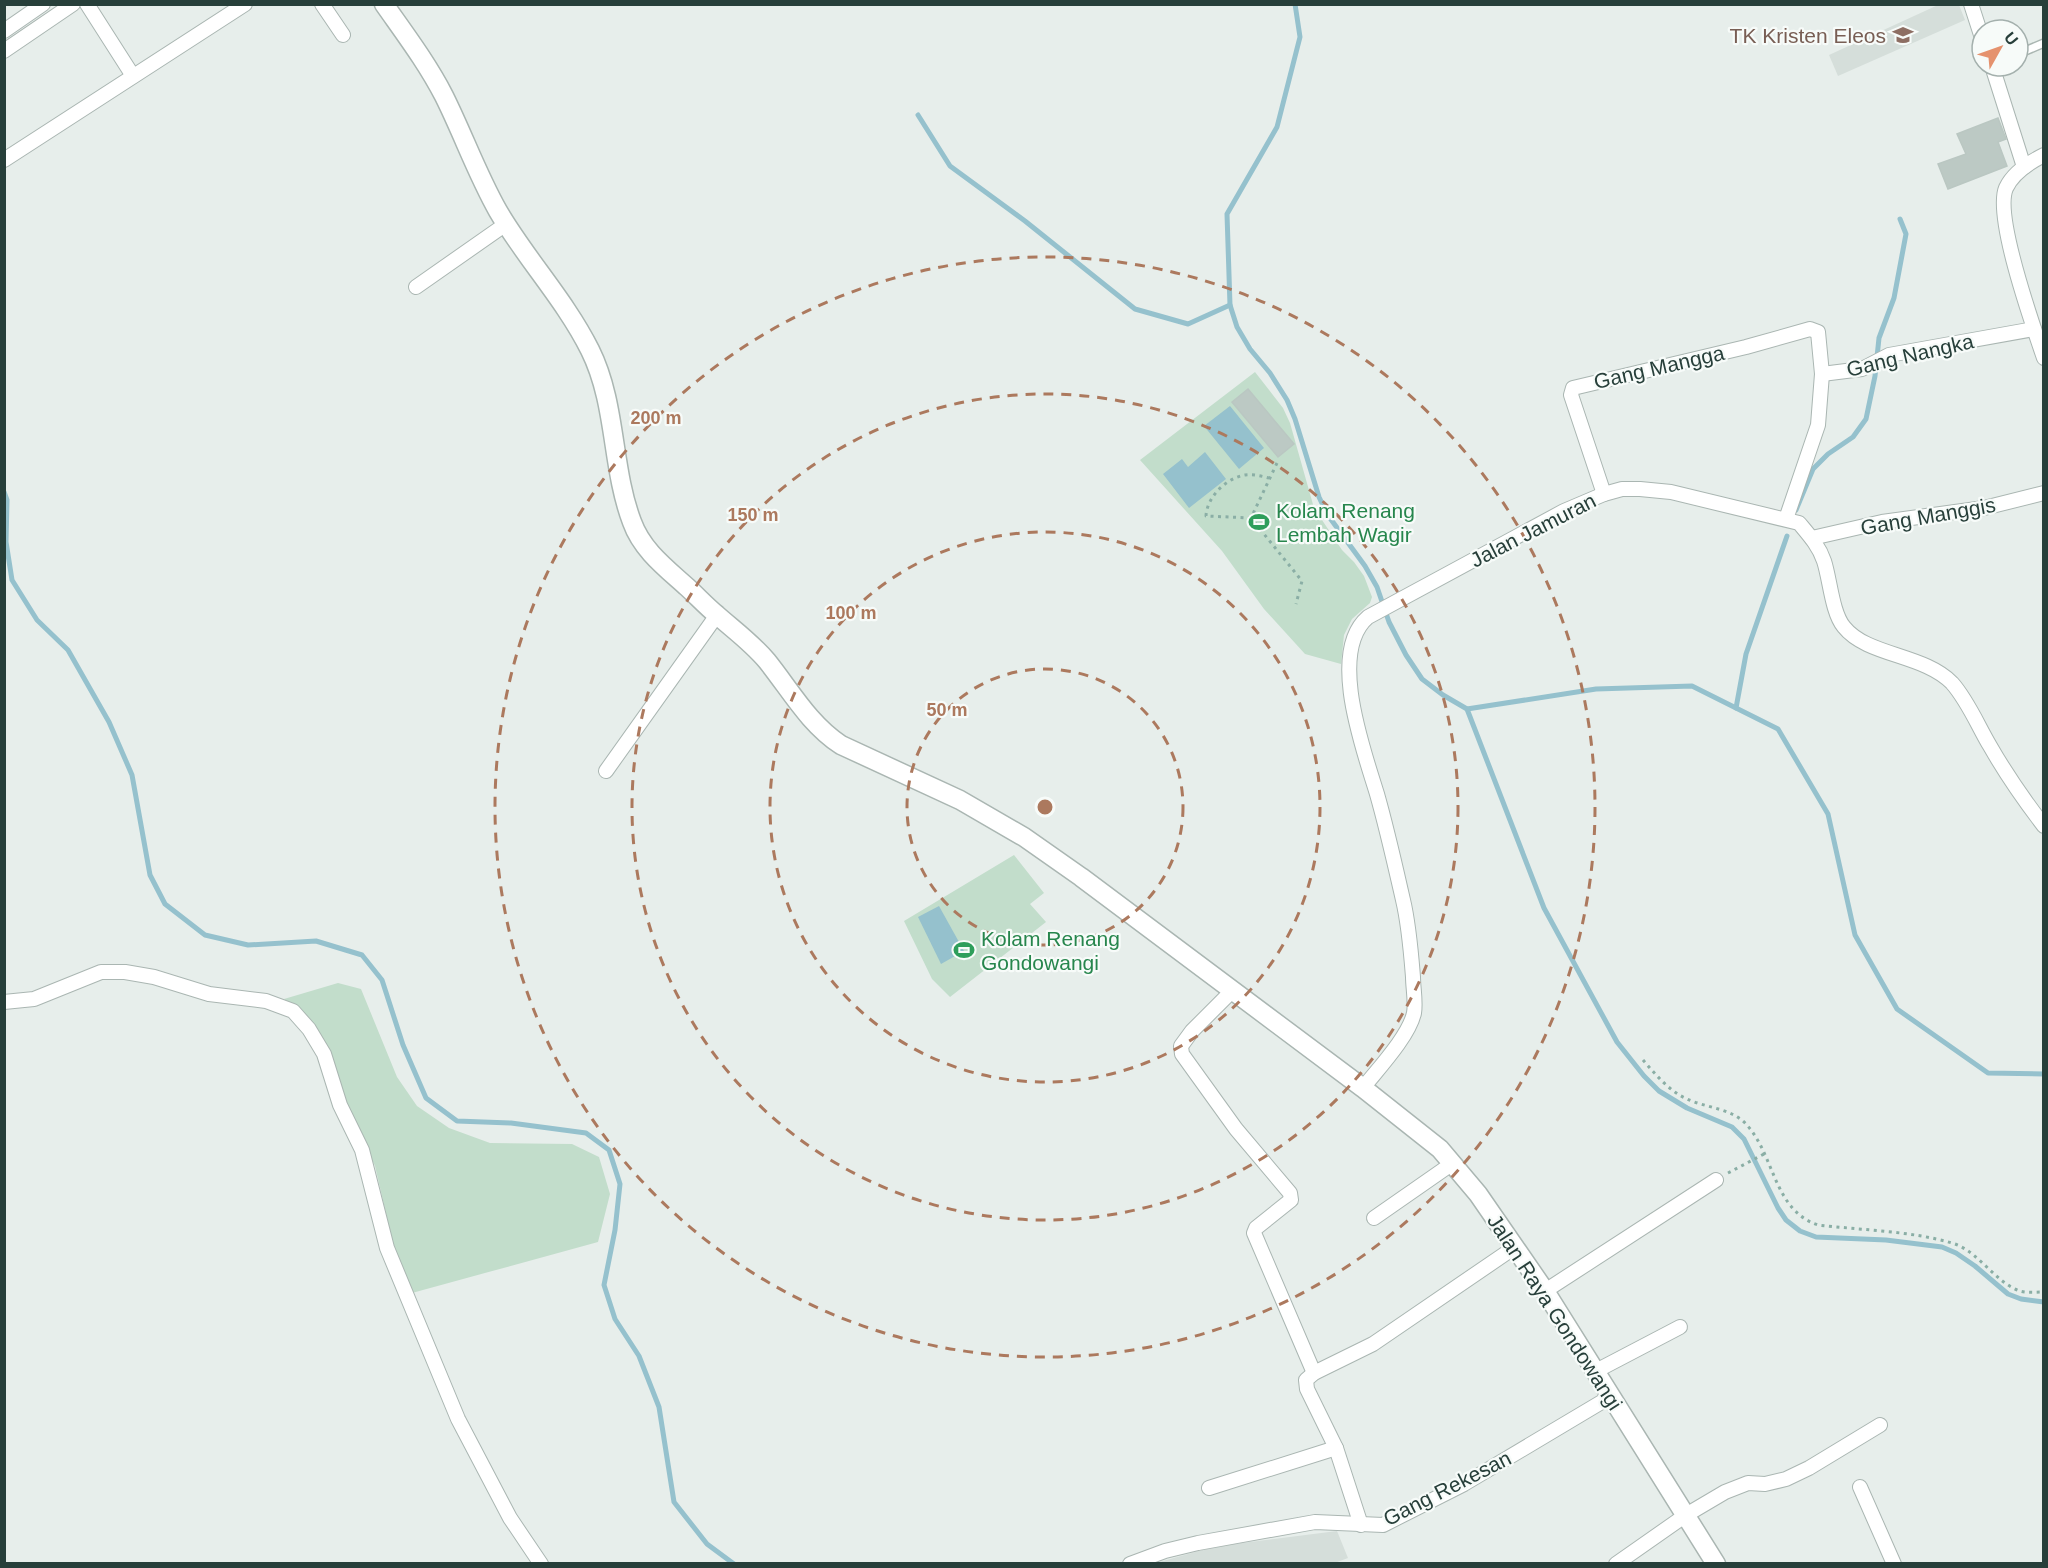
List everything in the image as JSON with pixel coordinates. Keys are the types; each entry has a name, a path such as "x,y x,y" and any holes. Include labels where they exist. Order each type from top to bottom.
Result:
{"street":[{"path":"43,4 4,32 9,49 73,4"},
{"path":"87,4 134,76"},
{"path":"4,160 245,4"},
{"path":"322,4 343,35"},
{"name":"Jalan Raya Gondowangi","path":"384,4 444,96 471,158 506,224 566,307 591,352 606,400 626,504 633,525 660,564 747,640 767,661 803,711 825,735 841,745 960,800 1024,837 1081,877 1424,1135 1453,1163 1478,1194 1545,1291 1686,1515 1712,1562"},
{"path":"1996,78 2024,167"},
{"path":"2043,154 2024,167 2010,181 2003,199 2008,239 2037,326 2043,358"},
{"path":"416,287 506,224"},
{"name":"Gang Nangka","path":"1822,374 1862,369 1886,356 2037,326"},
{"name":"Gang Mangga","path":"1604,494 1571,395 1573,388 1746,347 1810,329 1818,332"},
{"name":"Gang Nangka","path":"1786,519 1818,425 1822,374 1818,332"},
{"name":"Jalan Jamuran","path":"1363,1088 1408,1028 1414,1012 1404,904 1376,794 1358,735 1351,696 1352,640 1361,623 1368,617 1554,516 1604,494 1622,489 1671,492 1799,524 1812,538 1824,561 1841,623 1849,633 1861,641 1926,666 1952,683 1964,699 2006,773 2043,826"},
{"name":"Gang Manggis","path":"1812,538 1882,522 1984,508 2043,493"},
{"path":"606,771 717,615"},
{"path":"4,1002 34,999 101,972 125,972 154,977 209,994 266,1001 293,1011 309,1029 324,1054 340,1105 362,1150 387,1248 458,1419 510,1518 541,1563"},
{"path":"1232,991 1192,1031 1181,1046 1182,1054 1236,1129 1290,1193 1291,1200 1256,1228 1254,1233 1314,1374"},
{"path":"1374,1218 1453,1163"},
{"path":"1545,1291 1716,1180"},
{"path":"1361,1525 1336,1448 1307,1389 1306,1380 1373,1344 1515,1247"},
{"path":"1594,1372 1680,1327"},
{"name":"Gang Rekesan","path":"1130,1563 1198,1543 1294,1525 1345,1522 1383,1525 1464,1484 1610,1397"},
{"path":"1616,1563 1686,1515 1725,1492 1748,1483 1765,1484 1786,1479 1880,1425"},
{"path":"1209,1488 1336,1448"},
{"path":"1860,1486 1894,1563"}],"path":[{"path":"1251,518 1277,463"},
{"path":"1270,478 1243,475 1233,479 1215,494 1206,510 1206,516 1251,518 1302,581 1296,604"},
{"path":"1643,1060 1662,1082 1686,1099 1721,1110 1745,1123 1764,1154 1790,1206 1806,1221 1818,1225 1931,1238 1955,1244 1972,1254 2020,1291 2043,1292"},
{"path":"1716,1180 1747,1161 1764,1154"}],"shaded area":[{"name":"TK Kristen Eleos","path":"1938,5 1959,5 1965,20 1838,76 1829,55"},
{"path":"1337,1531 1348,1558 1332,1564 1152,1564 1217,1546"}],"green space":[{"name":"Kolam Renang Lembah Wagir","path":"1255,372 1283,408 1290,423 1314,508 1342,550 1364,576 1372,597 1370,603 1352,619 1344,635 1341,664 1305,654 1264,609 1222,551 1140,460"},
{"name":"Kolam Renang Gondowangi","path":"1014,855 1044,893 1030,904 1046,922 950,997 932,979 904,921"},
{"path":"338,983 361,989 397,1077 417,1106 449,1128 490,1143 572,1144 599,1157 610,1194 598,1242 412,1293 395,1252 375,1166 300,1011 284,999"}],"water":[{"path":"1230,406 1264,448 1239,469 1204,426"},
{"path":"1205,452 1226,479 1189,508 1163,474 1182,459 1188,467"},
{"path":"939,906 964,951 941,964 918,917"}],"building":[{"path":"1998,118 2006,139 1998,142 2007,166 1948,189 1938,164 1966,154 1957,134"},
{"path":"1248,389 1294,444 1278,457 1232,402"}],"waterway":[{"path":"1295,4 1300,37 1277,127 1227,214 1230,305 1237,327 1250,349 1270,373 1287,400 1319,497 1327,514 1365,566 1377,587 1389,622 1406,655 1422,679 1467,709 1544,908 1617,1042 1659,1091 1687,1108 1732,1127 1744,1139 1778,1208 1786,1220 1800,1231 1816,1237 1886,1240 1942,1247 1975,1266 2008,1294 2021,1299 2044,1302"},
{"path":"918,115 950,166 1025,221 1135,309 1188,324 1230,305"},
{"path":"1796,510 1813,469 1828,454 1853,437 1866,419 1875,376 1879,338 1894,298 1906,234 1900,219"},
{"path":"4,492 7,500 6,542 12,580 37,620 68,650 109,722 132,775 150,875 165,904 205,935 248,945 316,941 362,955 382,980 403,1045 426,1098 457,1121 511,1123 586,1133 609,1150 620,1184 615,1230 604,1285 615,1319 639,1356 659,1407 674,1502 707,1544 734,1564"},
{"path":"1736,708 1746,654 1787,536"},
{"path":"1467,709 1596,689 1692,686 1778,729 1828,814 1855,935 1897,1009 1988,1073 2044,1074"}],"place":[{"name":"TK Kristen Eleos","path":"1903,35"},
{"name":"Kolam Renang Lembah Wagir","path":"1259,522"},
{"name":"Kolam Renang Gondowangi","path":"964,950"}]}
